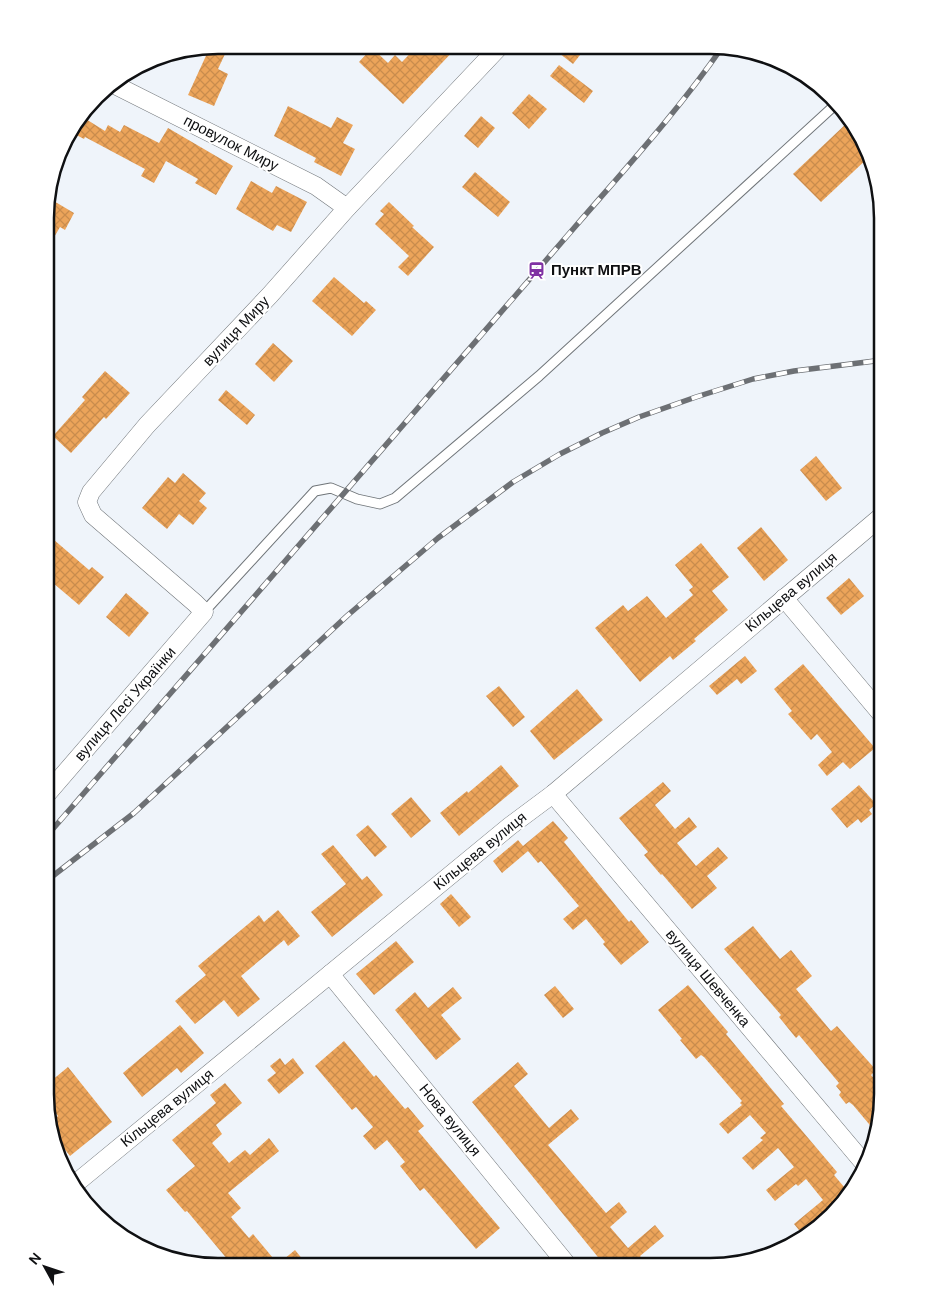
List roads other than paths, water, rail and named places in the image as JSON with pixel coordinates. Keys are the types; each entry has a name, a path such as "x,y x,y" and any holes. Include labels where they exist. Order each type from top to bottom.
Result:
{"street":[{"name":"вулиця Миру","path":"204,612 195,602 93,515 87,502 88,498 96,485 148,425 270,295 347,208 492,54"},
{"name":"провулок Миру","path":"119,87 316,186 347,208"},
{"name":"Кільцева вулиця","path":"79,1181 510,826 553,794 874,523"},
{"path":"784,598 874,705"},
{"name":"вулиця Лесі Українки","path":"54,786 204,612"},
{"name":"вулиця Шевченка","path":"553,794 861,1159"},
{"name":"Нова вулиця","path":"330,974 562,1258"}],"lane":[{"path":"204,612 315,490 331,488 345,492 357,499 380,504 394,498 539,376 832,108"}],"railway":[{"path":"54,828 632,161 670,116 717,54"},
{"path":"54,875 134,813 348,615 438,538 513,482 560,454 602,433 639,417 696,397 753,379 794,371 874,361"}],"place":[{"name":"Пункт МПРВ","path":"537,270"}]}
